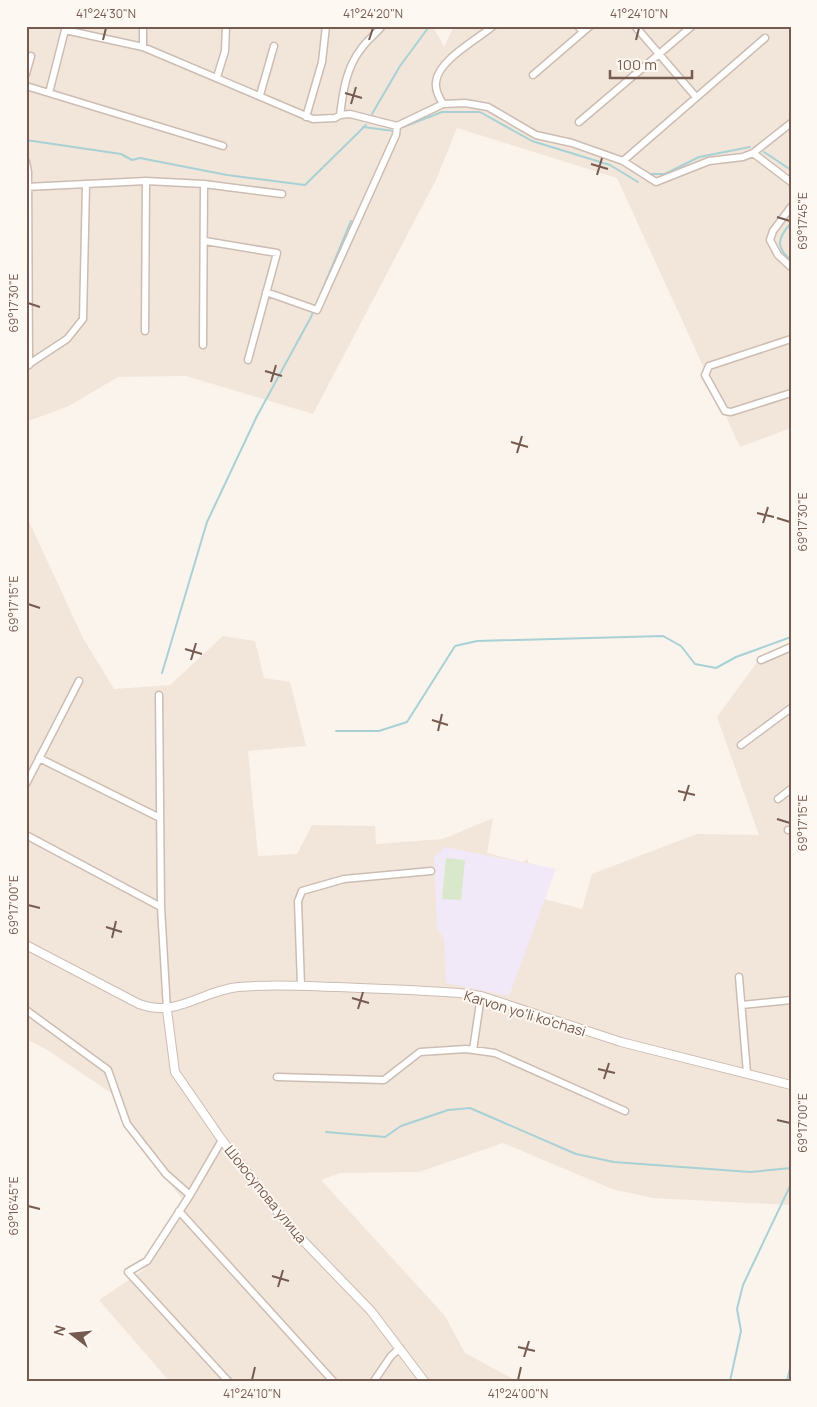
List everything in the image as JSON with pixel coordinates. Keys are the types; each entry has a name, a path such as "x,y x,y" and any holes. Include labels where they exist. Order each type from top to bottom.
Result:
{"street":[{"path":"143,26 143,47"},
{"path":"217,77 225,51 226,26"},
{"path":"306,117 322,62 326,26"},
{"path":"340,115 345,79 354,59 361,48 382,26"},
{"path":"443,104 436,91 436,80 441,70 461,48 494,26"},
{"path":"578,26 583,32"},
{"path":"533,74 590,26"},
{"path":"635,26 696,98"},
{"path":"578,122 659,56 692,26"},
{"path":"49,93 65,30 74,29 143,47 260,95 313,120 335,118 340,115 350,114 397,126 443,104 465,103 488,107 536,135 572,143 623,162 656,182 709,161 743,157 753,153 791,123"},
{"path":"623,162 765,38"},
{"path":"260,95 274,46"},
{"path":"26,74 31,56"},
{"path":"26,86 223,146"},
{"path":"266,292 317,310 396,135 397,126"},
{"path":"753,153 791,182"},
{"path":"26,162 28,365"},
{"path":"27,187 86,186 146,181 204,184 282,194"},
{"path":"145,331 146,181"},
{"path":"203,345 204,184"},
{"path":"28,365 66,340 84,319 86,186"},
{"path":"791,208 788,217 773,230 770,240 778,255 791,267"},
{"path":"205,241 277,252 248,360"},
{"path":"791,339 709,366 705,375 726,411 731,412 791,393"},
{"path":"761,660 791,647"},
{"path":"26,784 79,681"},
{"path":"26,945 139,1004 167,1010 161,907 159,695"},
{"path":"741,745 791,708"},
{"path":"39,758 160,818"},
{"path":"778,799 791,789"},
{"path":"26,835 161,907"},
{"path":"301,986 298,901 302,891 344,879 431,871"},
{"path":"739,977 746,1073"},
{"name":"Karvon yo‘li ko'chasi","path":"167,1010 219,990 238,987 301,986 444,992 481,996 621,1042 791,1085"},
{"path":"473,1050 481,996"},
{"path":"742,1005 791,1000"},
{"path":"26,1010 108,1070 127,1124 166,1174 190,1195"},
{"name":"Шоюсупова улица","path":"167,1010 175,1072 222,1140 288,1225 340,1276 371,1311 424,1381"},
{"path":"277,1076 384,1080 420,1052 473,1050 494,1053 625,1111"},
{"path":"222,1140 190,1195 146,1261 128,1272 228,1381"},
{"path":"179,1211 333,1381"},
{"path":"374,1381 391,1356 400,1348"}],"shaded area":[{"path":"26,26 433,26 444,47 454,26 791,26 791,428 740,447 617,178 457,128 436,180 313,414 186,376 118,377 69,406 26,422"},
{"path":"26,515 83,638 114,689 170,685 223,636 255,641 264,678 290,682 306,746 248,751 258,856 297,854 312,825 375,826 376,844 443,839 493,818 487,853 522,862 528,859 528,863 554,870 544,899 582,909 592,874 697,834 759,835 717,717 760,658 791,645 791,1205 652,1198 612,1189 503,1143 419,1172 340,1173 321,1180 445,1316 465,1353 517,1381 169,1381 99,1300 142,1271 189,1205 125,1127 111,1093 49,1051 26,1039"},
{"path":"445,847 556,869 509,996 446,983 444,939 437,929 434,857"}],"green space":[{"path":"446,858 465,860 461,900 442,899"}],"waterway":[{"path":"425,26 432,26"},
{"path":"372,114 400,66 428,28"},
{"path":"403,127 442,112 480,112 532,141 610,165 638,182"},
{"path":"26,140 121,154 132,160 140,158 227,175 305,185 366,125"},
{"path":"363,127 394,131"},
{"path":"651,174 665,174 699,157 750,147"},
{"path":"764,152 791,170"},
{"path":"162,673 207,522 257,416 311,317 351,221"},
{"path":"790,224 781,238 780,247 791,260"},
{"path":"336,731 379,731 407,722 455,646 477,641 663,636 681,646 695,664 716,668 736,657 791,637"},
{"path":"326,1132 385,1137 401,1126 448,1110 470,1108 576,1154 614,1162 750,1172 791,1168"},
{"path":"730,1381 741,1331 737,1309 743,1285 791,1184"},
{"path":"787,1381 791,1364"}]}
